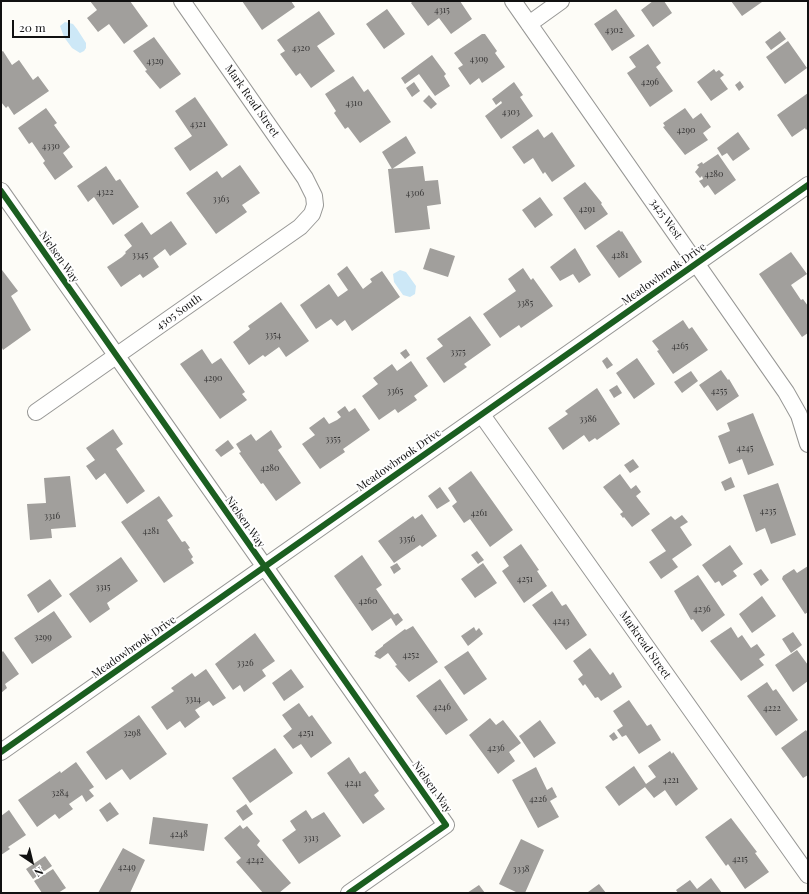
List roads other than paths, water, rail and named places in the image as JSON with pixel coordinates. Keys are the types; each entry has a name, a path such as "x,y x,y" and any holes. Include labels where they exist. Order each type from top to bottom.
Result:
{"street":[{"name":"Mark Read Street","path":"182,1 305,178 314,196 315,205"},
{"name":"3425 West","path":"513,1 786,392 799,415 808,444"},
{"path":"529,24 561,1"},
{"name":"Meadowbrook Drive","path":"1,752 808,185"},
{"name":"Nielsen Way","path":"1,192 446,825 349,893"},
{"name":"4305 South","path":"36,412 300,227 312,214 315,205"},
{"name":"Markread Street","path":"482,414 808,875"}],"water":[{"path":"65,22 73,24 77,29 86,43 86,48 84,51 80,53 72,48 64,37 60,26"},
{"path":"400,270 406,272 416,286 415,294 410,297 403,295 394,282 393,274"}]}
